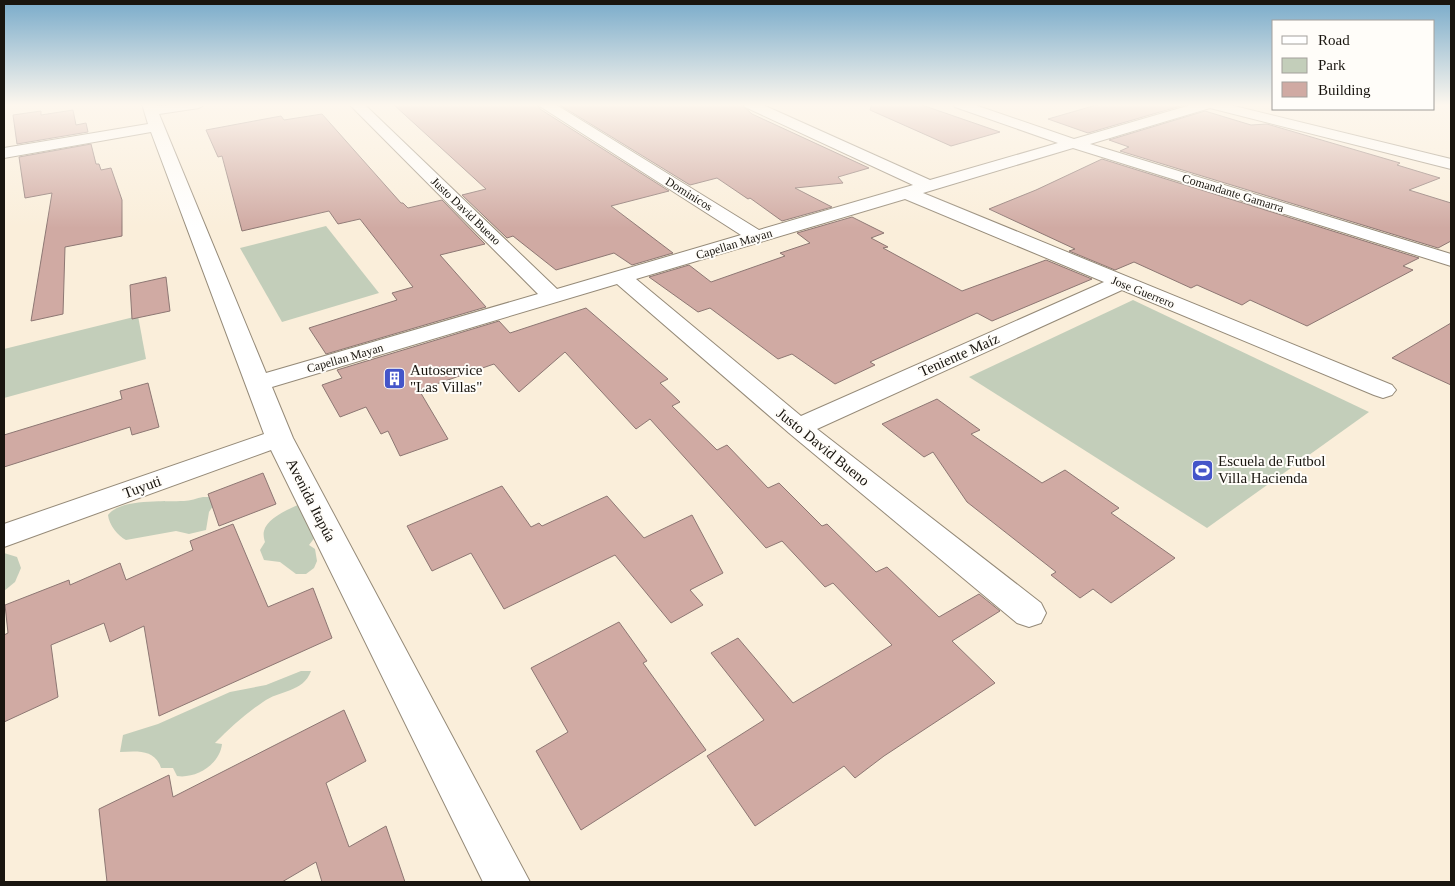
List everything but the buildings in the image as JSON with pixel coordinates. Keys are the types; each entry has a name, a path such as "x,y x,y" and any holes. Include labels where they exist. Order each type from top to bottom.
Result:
{"street":[{"path":"4,153 33,145"},
{"name":"Avenida Itapúa","path":"164,145 279,438 507,882"},
{"name":"Justo David Bueno","path":"398,145 554,298"},
{"name":"Dominicos","path":"611,145 756,237"},
{"path":"840,145 926,185"},
{"name":"Capellan Mayan","path":"259,384 554,298 926,185 1070,145"},
{"name":"Comandante Gamarra","path":"1079,145 1451,260"},
{"path":"1376,145 1451,164"},
{"name":"Jose Guerrero","path":"904,192 1120,283 1383,390"},
{"name":"Justo David Bueno","path":"621,278 798,427 1028,613"},
{"name":"Teniente Maíz","path":"798,427 1120,283"},
{"name":"Tuyuti","path":"4,536 279,438"}],"green space":[{"path":"326,226 379,293 282,322 240,248"},
{"name":"Escuela de Futbol Villa Hacienda","path":"1133,300 1369,412 1207,528 969,377"},
{"path":"138,316 146,359 4,398 4,349"},
{"path":"212,497 217,500 209,512 206,530 189,534 176,531 126,540 114,530 108,515 114,510 132,503 186,501"},
{"path":"313,499 329,519 309,545 315,549 317,561 314,568 306,574 296,574 280,562 264,560 260,550 265,542 264,531 266,526 271,520 285,511"},
{"path":"4,553 17,557 21,568 15,582 4,591"},
{"path":"301,671 311,671 307,678 297,687 269,698 250,711 215,743 222,744 220,751 217,758 206,769 192,775 177,776 173,768 161,768 150,754 145,752 120,752 123,735 158,724 230,692 266,685"}],"place":[{"name":"Autoservice \"Las Villas\"","path":"394,379"},
{"name":"Escuela de Futbol Villa Hacienda","path":"1202,470"}]}
